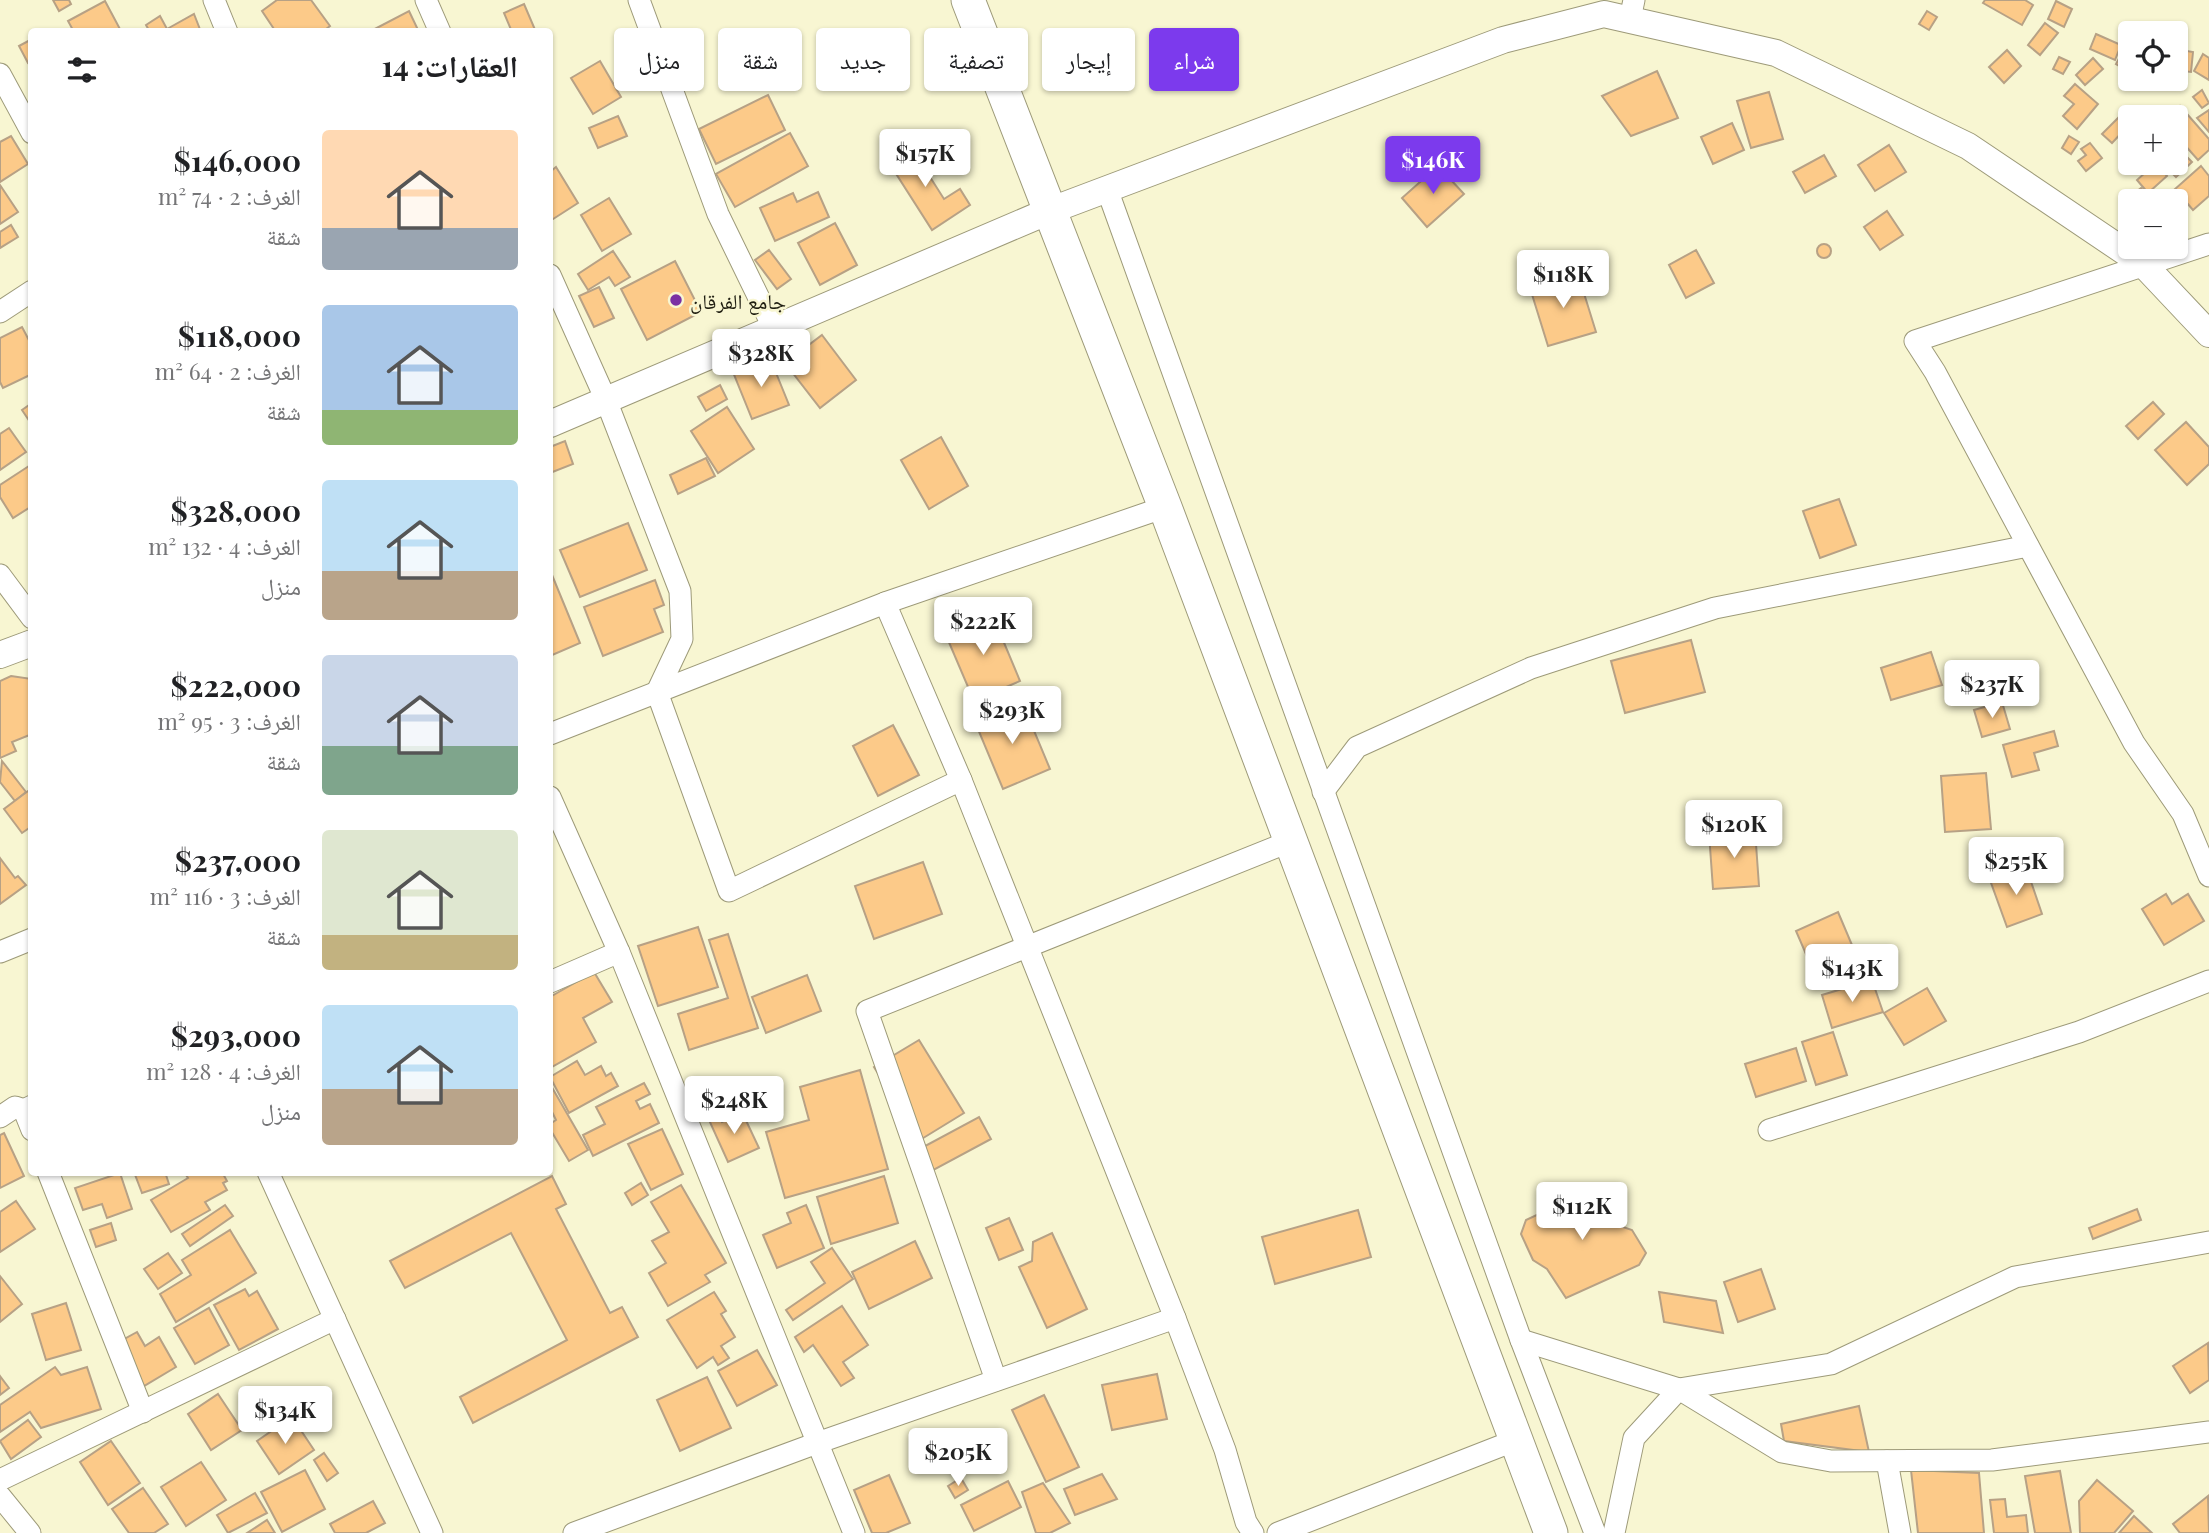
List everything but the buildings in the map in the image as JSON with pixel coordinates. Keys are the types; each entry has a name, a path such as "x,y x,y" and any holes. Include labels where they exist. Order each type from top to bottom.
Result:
{"main road":[{"path":"968,0 1165,508 1551,1533"}],"street":[{"path":"214,0 225,28"},
{"path":"426,0 438,28"},
{"path":"639,0 718,214 774,329"},
{"path":"553,423 1049,211 1503,40 1604,14 1632,10 1776,53 1968,146 2143,264 2209,334"},
{"path":"0,74 28,126"},
{"path":"1107,189 1521,1340 1595,1533"},
{"path":"2209,244 1915,341 1935,372 2134,743 2183,814 2209,876"},
{"path":"553,282 606,400 680,592 682,639 657,692 729,891 961,780"},
{"path":"0,312 28,294"},
{"path":"553,733 885,603 1165,508"},
{"path":"1323,792 1357,747 1531,668 1716,608 2028,546"},
{"path":"0,575 28,613"},
{"path":"885,603 961,780 1175,1318 1225,1450 1246,1522 1253,1533"},
{"path":"0,655 28,644"},
{"path":"553,804 619,952 853,1533"},
{"path":"996,1380 866,1011 1291,841"},
{"path":"0,952 28,941"},
{"path":"553,981 619,952"},
{"path":"1769,1129 2079,1032 2209,981"},
{"path":"0,1117 15,1107 28,1115"},
{"path":"50,1176 143,1412"},
{"path":"270,1176 432,1533"},
{"path":"1615,1533 1634,1438 1679,1389 1831,1364 2015,1277 2209,1242"},
{"path":"574,1533 817,1443 1175,1318"},
{"path":"0,1480 335,1319"},
{"path":"1521,1340 1679,1389 1782,1451 1831,1461 1992,1460 2209,1432"},
{"path":"1278,1533 1516,1440"},
{"path":"1887,1461 1900,1533"},
{"path":"0,1496 30,1533"}],"place":[{"name":"جامع الفرقان","path":"676,300"}]}
